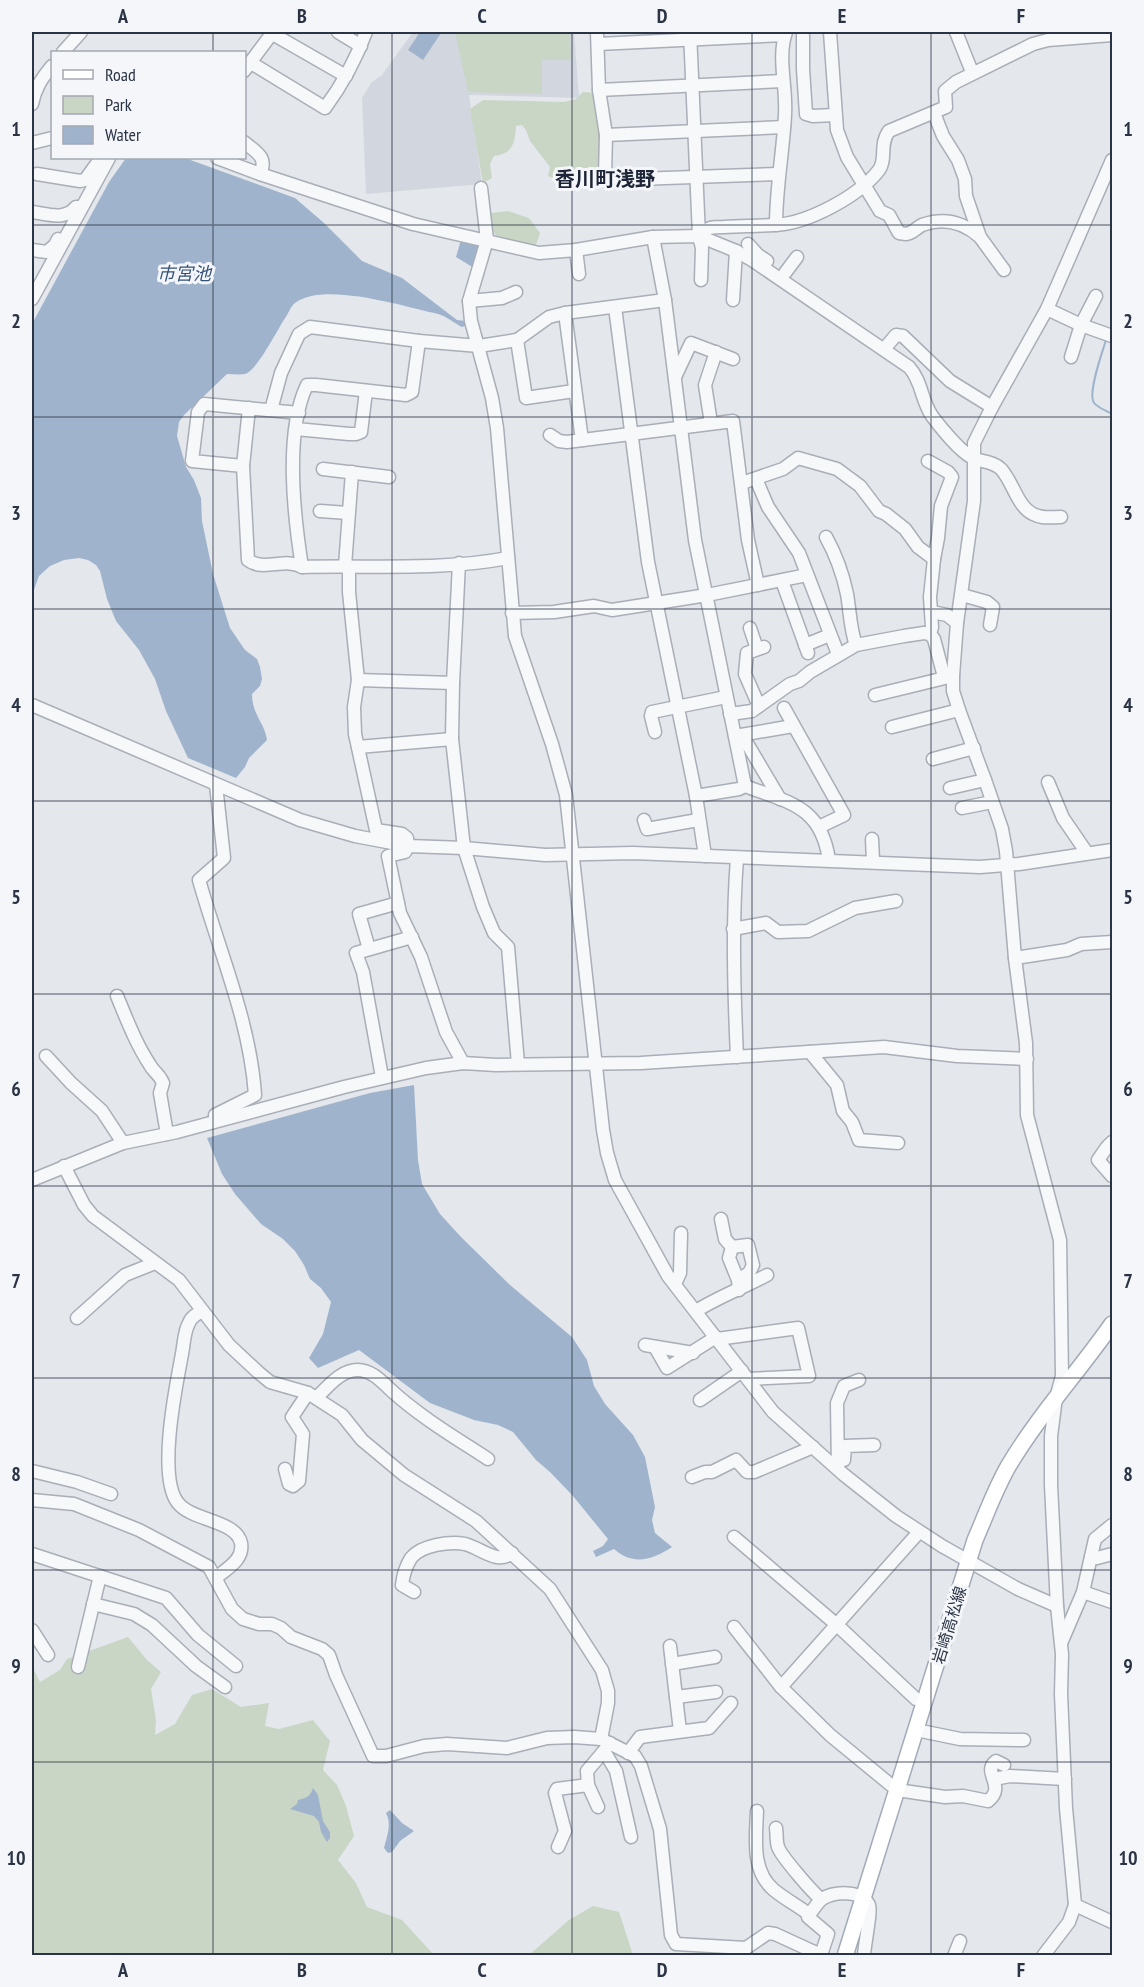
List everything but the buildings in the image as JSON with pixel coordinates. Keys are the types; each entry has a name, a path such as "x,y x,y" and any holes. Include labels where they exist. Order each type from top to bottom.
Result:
{"main road":[{"name":"岩崎高松線","path":"846,1956 968,1561 994,1495 1010,1464 1056,1398 1113,1324"}],"street":[{"path":"64,51 81,32"},
{"path":"345,76 272,32 248,67 325,108 337,92 361,46 366,32"},
{"path":"338,32 361,46"},
{"path":"830,32 835,115 840,141 880,210 889,215 899,233 910,233 925,224 949,221 964,225 980,237 1004,270"},
{"path":"956,32 972,72"},
{"path":"776,225 778,174 786,112 783,81 786,33 598,38 599,90 606,135 605,176 609,180 778,174"},
{"path":"803,35 807,114 835,115"},
{"path":"699,236 709,228 792,223 818,213 863,184 881,166 882,144 889,131 946,107 945,91 972,72 1033,44 1048,40 1113,35"},
{"path":"690,36 699,236 702,248 701,280"},
{"path":"32,104 34,92 40,80 51,67"},
{"path":"599,90 783,81"},
{"path":"934,113 943,136 958,160 966,196 980,237"},
{"path":"606,135 784,127"},
{"path":"32,143 51,138"},
{"path":"246,144 262,158 264,165 260,174"},
{"path":"220,159 413,224 538,253 576,250 653,237 699,236 736,251 885,348 909,367 917,375 924,403 934,419 960,447 974,459 1000,468 1022,503 1032,514 1046,518 1061,518"},
{"path":"949,676 974,501 974,443 992,406 1047,309 1113,159"},
{"path":"37,174 80,182 85,180 99,162 107,161"},
{"path":"32,299 107,161"},
{"path":"481,188 487,240 470,301 471,321 492,399 497,428 512,613 520,652 566,795 595,1065 607,1153 615,1180 668,1276 773,1412 896,1516 1018,1589 1057,1606"},
{"path":"32,212 62,216 71,213 76,207 81,207"},
{"path":"653,237 665,300 695,540 726,697 738,736 745,786"},
{"path":"32,250 46,252 55,245 59,238 65,238"},
{"path":"748,244 758,255 865,330 862,333"},
{"path":"576,250 579,274"},
{"path":"733,300 736,251"},
{"path":"785,273 797,257"},
{"path":"470,301 502,298 516,292"},
{"path":"1071,357 1081,325 1096,296"},
{"path":"271,410 281,373 298,334 310,327 478,346 517,340 549,317 565,313 665,300"},
{"path":"615,307 648,561 696,796 705,856"},
{"path":"1047,309 1081,325 1113,336"},
{"path":"565,313 582,440"},
{"path":"885,348 896,335 903,336 950,381 992,406"},
{"path":"517,340 526,398 574,391"},
{"path":"302,567 293,482 293,452 302,396 308,386 316,385 406,395 412,392 419,341"},
{"path":"675,378 691,343 733,359"},
{"path":"711,423 705,385 716,352"},
{"path":"296,429 349,434 361,432 366,391"},
{"path":"243,466 192,461 198,412 204,404 299,413"},
{"path":"249,408 243,466 248,560 252,564 296,563 302,567 408,568 508,558"},
{"path":"550,435 567,442 733,421 748,540 758,585"},
{"path":"742,483 783,469 798,458 837,469 860,486 879,511 904,529 918,547 934,559"},
{"path":"928,461 948,472 952,477 941,506 930,597 932,612 930,634"},
{"path":"324,469 389,477"},
{"path":"352,472 348,513 347,566 358,680 354,707 355,734 376,830 402,834 407,838 408,846 405,852 388,856 400,913 421,957 446,1032 463,1063"},
{"path":"756,479 768,507 799,554 838,654"},
{"path":"320,511 348,513"},
{"path":"826,537 834,553 847,593 856,645"},
{"path":"459,563 452,739 464,848 494,933 508,947 518,1064"},
{"path":"512,613 554,612 594,606 612,610 707,595 807,575"},
{"path":"782,581 807,649 830,635"},
{"path":"962,595 993,607 990,625"},
{"path":"932,612 947,615 957,623"},
{"path":"750,628 760,648 747,653 745,674 759,706"},
{"path":"730,714 752,711 838,654 856,645 914,634 930,634"},
{"path":"930,634 949,676 1002,829 1027,1059 1027,1115 1060,1240 1062,1376 1056,1398 1050,1457 1057,1606 1061,1642 1065,1779 1075,1905 1069,1922 1043,1956"},
{"path":"875,695 949,676"},
{"path":"358,680 453,683"},
{"path":"655,732 652,712 726,697"},
{"path":"32,705 216,785 319,826 355,836 408,846 573,855 633,853 980,867 1007,866 1113,850"},
{"path":"784,708 844,815 819,827"},
{"path":"892,727 959,710"},
{"path":"738,736 793,726"},
{"path":"738,736 780,799"},
{"path":"358,747 452,739"},
{"path":"933,759 974,748"},
{"path":"950,788 985,780"},
{"path":"1048,782 1064,818 1087,853"},
{"path":"172,1133 182,1124 222,1112 255,1095 246,1036 199,880 224,858 216,785"},
{"path":"696,796 745,786 801,808 819,827 825,840 829,860"},
{"path":"962,808 992,802"},
{"path":"644,820 647,829 698,820"},
{"path":"872,839 873,861"},
{"path":"737,858 733,961 738,1057"},
{"path":"734,929 766,923 778,932 808,931 855,908 896,901"},
{"path":"369,949 359,914 398,903"},
{"path":"382,1077 363,972 356,953 412,938"},
{"path":"1015,958 1067,950 1081,944 1113,942"},
{"path":"117,996 130,1028 151,1068 159,1072 163,1083 160,1093 172,1133"},
{"path":"32,1180 123,1143 172,1133 382,1077 463,1063 595,1065 884,1047 957,1056 1027,1059"},
{"path":"810,1052 837,1085 843,1111 852,1122 859,1140 898,1143"},
{"path":"46,1056 70,1083 102,1111 123,1143"},
{"path":"1113,1142 1098,1160 1113,1176"},
{"path":"64,1166 84,1205 93,1216 179,1280 229,1345 270,1382 312,1396 342,1415 362,1440 404,1475 476,1521 550,1589 602,1670 608,1691 605,1745 616,1771 632,1837"},
{"path":"722,1219 726,1239 732,1247"},
{"path":"675,1284 680,1273 681,1233"},
{"path":"732,1247 748,1245 753,1265 739,1285"},
{"path":"732,1247 729,1258 739,1285"},
{"path":"77,1318 125,1275 155,1263"},
{"path":"696,1311 739,1285 767,1275"},
{"path":"202,1311 188,1324 172,1409 170,1471 172,1492 187,1512 231,1529 238,1535 241,1553 237,1560 216,1578"},
{"path":"693,1353 650,1346 667,1368 693,1353 716,1338 798,1328 809,1376 745,1375 700,1400"},
{"path":"285,1469 292,1486 299,1481 303,1434 292,1418 312,1396 337,1378 350,1371 361,1370 373,1375 405,1403 488,1460"},
{"path":"841,1471 837,1403 844,1386 859,1380"},
{"path":"841,1471 845,1446 874,1445"},
{"path":"692,1477 712,1472 736,1460 747,1473 754,1472 813,1447"},
{"path":"32,1471 77,1482 111,1494"},
{"path":"32,1500 74,1504 139,1530 209,1568 232,1609 243,1619 259,1624 272,1624 291,1637 322,1649 329,1655 373,1756 386,1756 424,1746 447,1744 507,1748 547,1738 605,1745 635,1756 641,1766 660,1829 671,1935 676,1944 746,1948 768,1933 822,1955 828,1934 808,1917 821,1899 839,1893 863,1898 870,1905 871,1912 866,1929 864,1956"},
{"path":"1061,1642 1083,1592 1095,1539 1113,1525"},
{"path":"781,1687 920,1532"},
{"path":"734,1537 837,1625 916,1699 925,1701"},
{"path":"414,1592 402,1585 403,1576 411,1558 427,1549 453,1543 465,1544 498,1558 507,1557 512,1553"},
{"path":"32,1554 166,1598 198,1635 236,1666"},
{"path":"1091,1557 1097,1558 1113,1554"},
{"path":"78,1667 100,1576"},
{"path":"1083,1592 1113,1602"},
{"path":"93,1604 134,1614 152,1625 196,1666 225,1687"},
{"path":"734,1627 781,1687 830,1735 897,1790 945,1797 963,1796 988,1801 994,1796 996,1789 990,1770 992,1764 996,1761 1004,1765"},
{"path":"32,1630 48,1655"},
{"path":"670,1646 680,1731"},
{"path":"672,1664 715,1657"},
{"path":"676,1697 716,1692"},
{"path":"628,1753 640,1737 710,1728 731,1703"},
{"path":"916,1730 960,1739 1024,1740"},
{"path":"598,1808 588,1785 587,1771 605,1745"},
{"path":"994,1779 1010,1776 1065,1779"},
{"path":"558,1847 565,1831 555,1793 557,1789 588,1785"},
{"path":"757,1811 757,1865 764,1880 774,1890 810,1914"},
{"path":"776,1828 777,1845 782,1856 814,1894 821,1899"},
{"path":"1075,1905 1113,1922"},
{"path":"954,1956 960,1941"}],"shaded area":[{"path":"413,32 574,32 579,98 469,95 482,184 366,194 362,98 371,83 382,75"}],"green space":[{"path":"455,32 570,32 571,60 542,60 542,94 468,92"},
{"path":"583,92 596,93 602,129 602,166 595,188 578,188 548,176 550,167 530,141 522,125 516,126 512,147 505,153 494,156 490,164 492,178 483,183 470,109 483,100 564,102 576,99"},
{"path":"508,211 529,218 540,233 536,245 518,244 496,236 491,227 491,213"},
{"path":"128,1637 147,1660 161,1672 151,1689 156,1720 155,1735 175,1724 192,1695 212,1689 241,1707 269,1703 265,1726 279,1729 313,1720 330,1741 323,1770 337,1785 346,1806 354,1836 338,1860 356,1883 367,1907 402,1920 434,1955 32,1955 32,1666 40,1682 60,1670 67,1659"},
{"path":"593,1906 619,1912 633,1955 529,1955 569,1920"}],"water":[{"path":"420,32 441,33 423,60 408,50"},
{"name":"市宮池","path":"125,159 188,159 295,198 362,261 402,278 457,320 466,321 468,325 462,327 438,314 365,298 325,294 308,297 292,306 262,357 250,371 245,374 227,374 179,422 177,436 186,467 201,498 202,521 213,574 230,628 245,650 257,659 262,679 260,686 252,694 256,713 267,740 249,758 236,778 188,758 166,711 155,679 139,650 116,621 96,565 79,558 64,560 50,566 39,576 32,595 32,324 109,182"},
{"path":"461,240 480,247 474,268 456,257"},
{"path":"414,1085 418,1160 422,1184 440,1214 461,1237 510,1285 572,1337 587,1360 594,1386 605,1404 633,1435 645,1457 655,1507 652,1520 655,1533 672,1547 665,1552 650,1558 635,1559 628,1558 614,1549 596,1557 593,1551 603,1546 608,1539 573,1496 536,1460 513,1432 430,1403 359,1350 318,1368 309,1358 323,1334 331,1302 321,1288 310,1279 295,1251 283,1239 261,1224 235,1194 222,1174 207,1138 370,1093"},
{"path":"313,1788 318,1795 323,1821 330,1832 327,1842 314,1816 290,1809 297,1804 298,1800 309,1795"},
{"path":"390,1810 402,1823 414,1831 400,1841 392,1852 388,1853 384,1848 389,1826 386,1813"}],"waterway":[{"path":"1106,340 1092,395 1096,405 1112,414"}],"district":[{"name":"香川町浅野","path":"605,179"}]}
